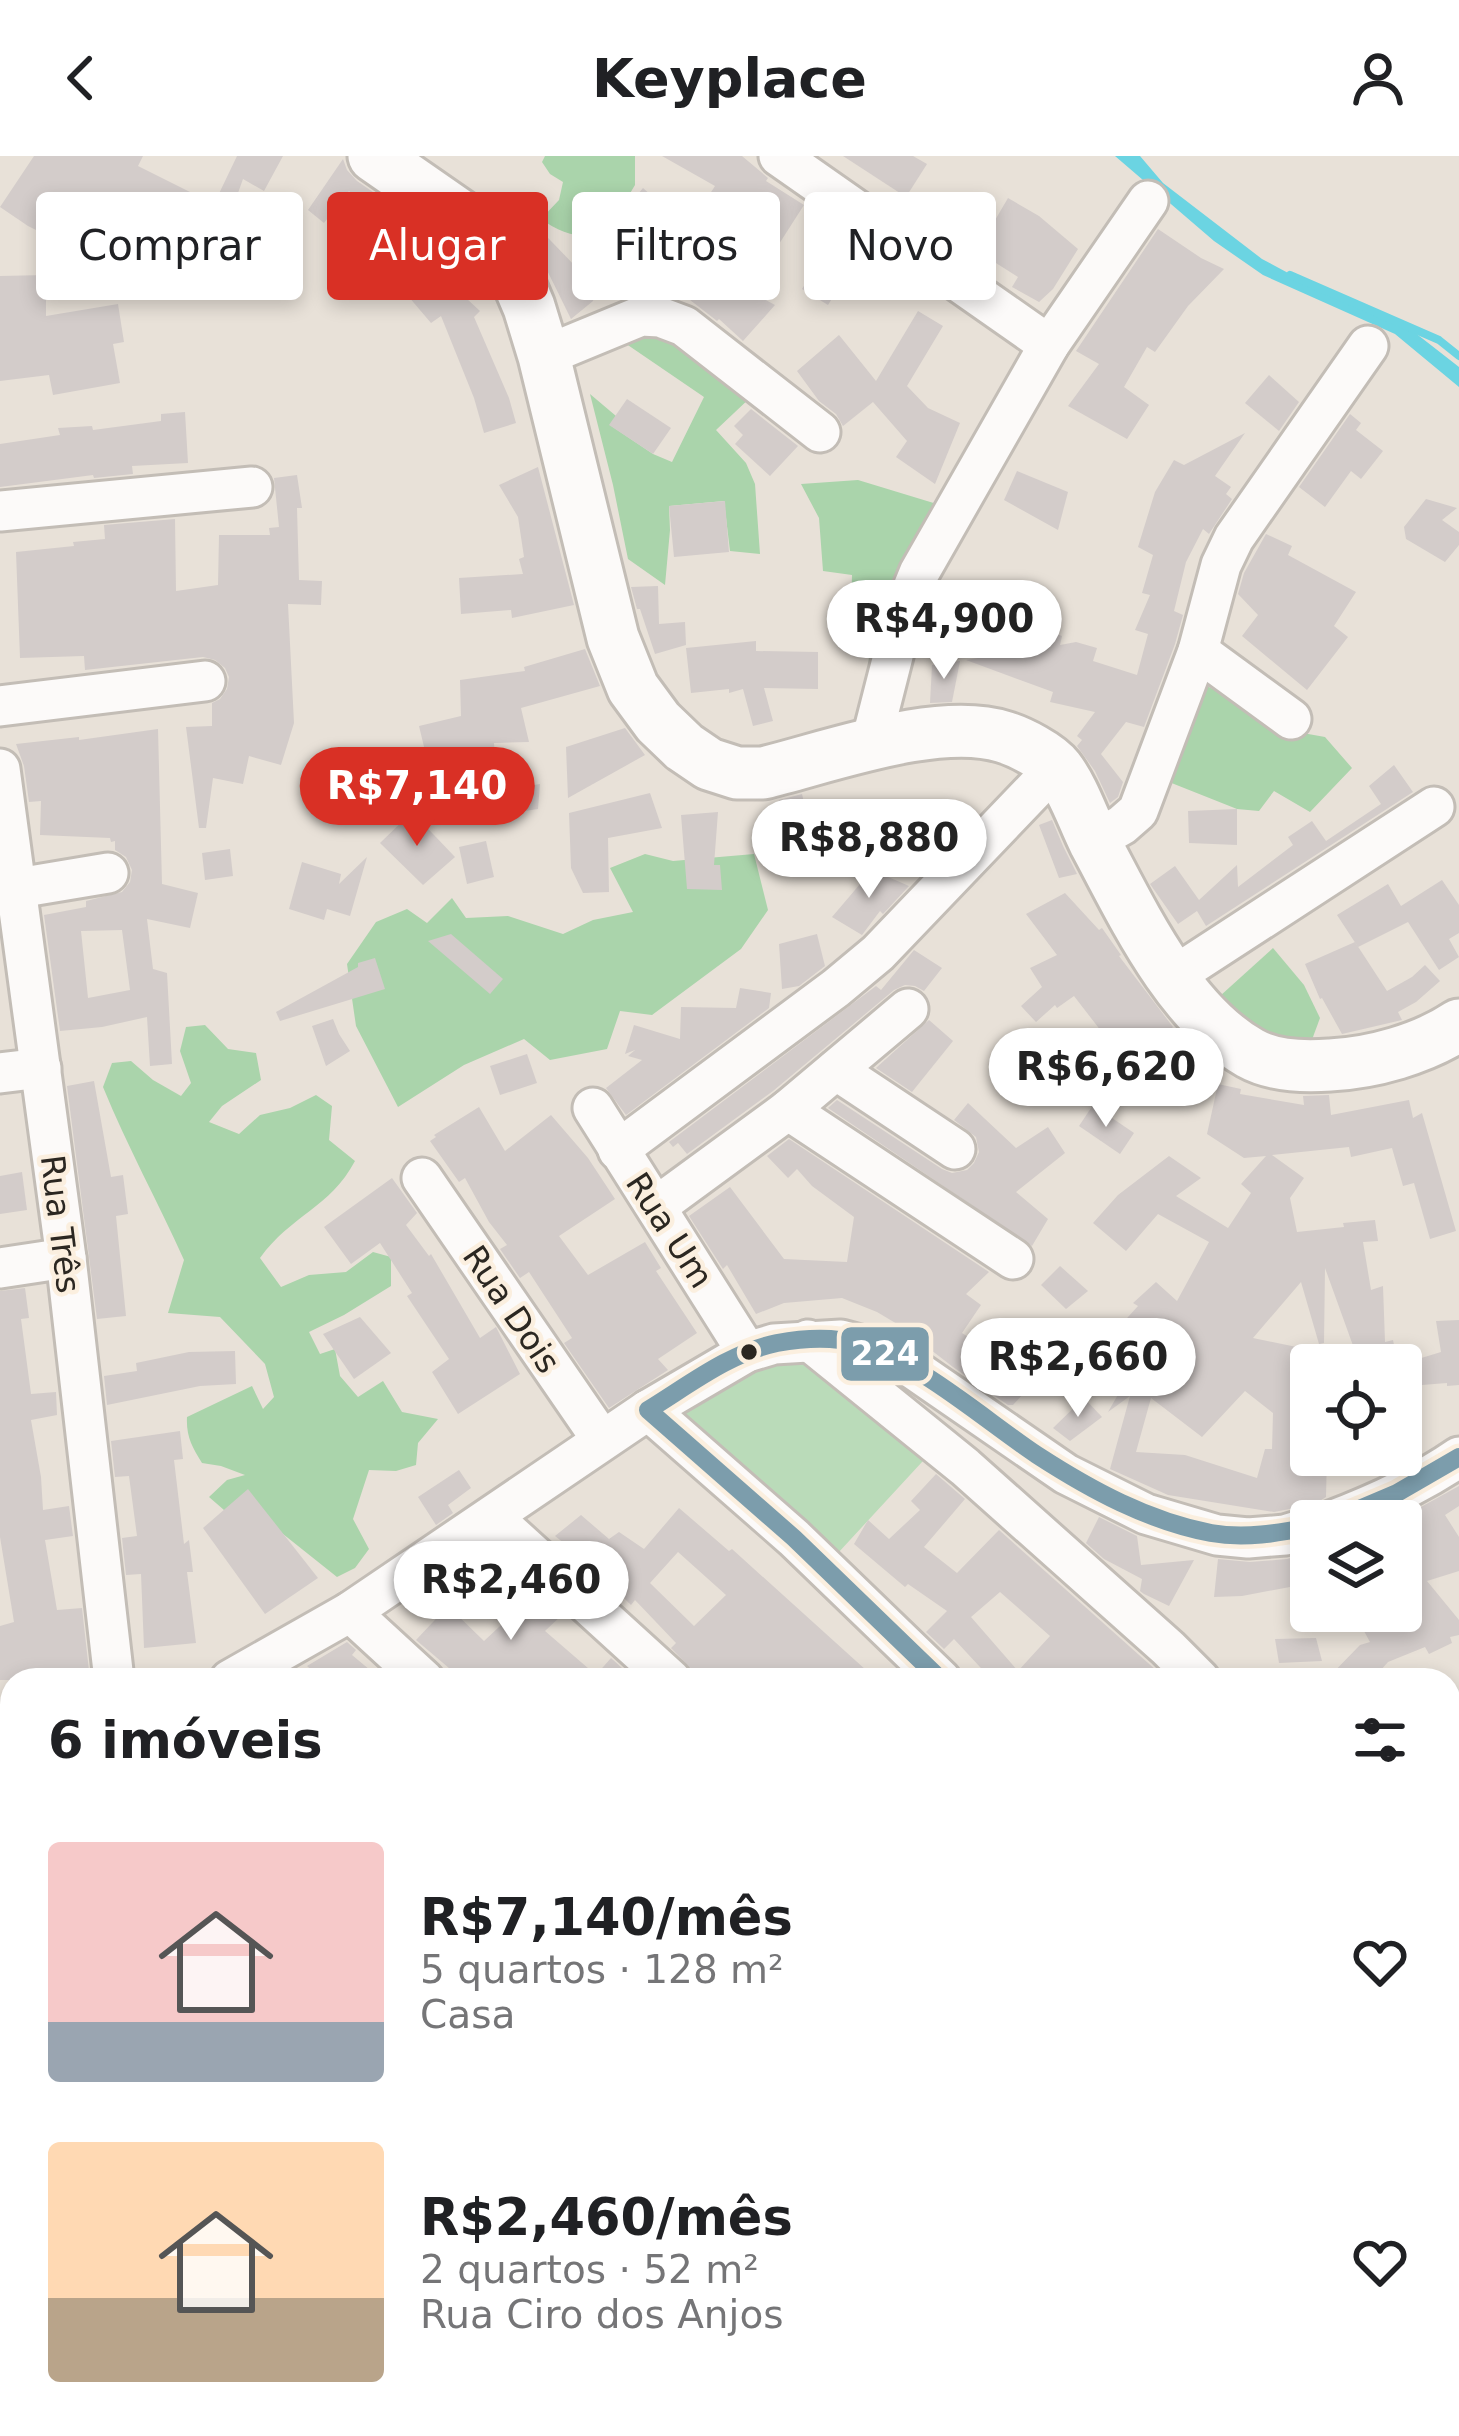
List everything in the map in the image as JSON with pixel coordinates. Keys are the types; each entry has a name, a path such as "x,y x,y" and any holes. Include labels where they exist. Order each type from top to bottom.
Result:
{"main road":[{"path":"374,156 459,213 495,246 515,274 544,356 613,638 634,688 658,722 684,747 709,764 737,773 763,772 921,735 962,731 1003,736 1057,766 1171,978 1211,1024 1251,1054 1276,1063 1312,1066 1368,1060 1402,1051 1459,1025"}],"street":[{"path":"779,156 1048,345"},
{"path":"870,746 905,605 919,573 1048,345 1148,201"},
{"path":"544,356 641,316 660,316 684,326 820,432"},
{"path":"1094,841 1138,812 1234,538 1368,346"},
{"path":"0,511 252,487"},
{"path":"1198,650 1291,718"},
{"path":"0,706 205,681"},
{"path":"618,1150 878,953 1057,766"},
{"name":"Rua Três","path":"0,769 8,890 41,1069 113,1668"},
{"path":"1171,978 1434,807"},
{"path":"8,890 108,873"},
{"path":"657,1206 788,1110 908,1009"},
{"path":"0,1073 41,1069"},
{"path":"836,1070 955,1149"},
{"name":"Rua Um","path":"593,1108 747,1352"},
{"path":"788,1110 1013,1259"},
{"name":"Rua Dois","path":"422,1178 602,1440"},
{"path":"0,1268 66,1258"},
{"path":"808,1340 965,1467 1187,1668"},
{"path":"251,1668 350,1612 648,1410 747,1352 774,1344 841,1340 878,1350 912,1368 1066,1474 1147,1514 1217,1535 1248,1538 1290,1533"},
{"path":"648,1410 794,1538 928,1668"},
{"path":"1381,1500 1459,1457"},
{"path":"492,1517 658,1668"},
{"path":"350,1612 411,1668"}],"green space":[{"path":"545,156 635,156 635,185 631,192 572,192 572,234 548,223 548,212 559,200 563,182 542,162"},
{"path":"649,325 752,396 716,430 746,463 755,484 760,554 730,551 724,501 669,506 665,585 628,559 590,394 616,416 610,425 672,462 704,397 619,339"},
{"path":"858,480 950,508 867,723 869,651 850,647 852,575 823,571 819,518 801,484"},
{"path":"1207,686 1297,732 1325,737 1352,768 1310,812 1274,791 1259,811 1237,809 1169,782"},
{"path":"645,854 673,861 754,854 768,910 741,949 652,1015 620,1011 607,1049 550,1060 524,1039 464,1065 398,1107 356,1026 347,964 376,922 407,909 427,923 452,898 466,918 508,916 563,934 593,920 633,912 610,868"},
{"path":"1273,948 1304,985 1320,1018 1303,1064 1271,1059 1220,996"},
{"path":"205,1025 228,1049 256,1053 261,1080 222,1106 209,1122 239,1134 260,1115 316,1095 332,1106 329,1140 355,1161 334,1190 284,1231 260,1258 281,1287 309,1275 346,1272 373,1252 391,1257 391,1286 309,1332 320,1354 335,1349 340,1376 358,1397 383,1381 402,1412 438,1419 418,1443 416,1465 396,1471 369,1470 353,1519 369,1549 355,1568 337,1577 283,1534 224,1510 209,1497 227,1480 245,1475 202,1463 190,1441 187,1417 252,1386 263,1409 274,1397 265,1364 220,1317 168,1313 184,1260 103,1087 112,1063 131,1061 181,1096 191,1083 180,1051 186,1027"},
{"path":"800,1347 934,1449 838,1553 683,1420 679,1407"}],"water":[{"path":"1115,156 1140,156 1163,183 1262,259 1316,288 1400,321 1459,367 1459,387 1395,334 1263,275 1214,241"}],"building":[{"path":"34,156 143,156 138,166 190,192 36,192 36,230 0,207"},
{"path":"237,156 283,156 264,191 243,179 238,192 220,192"},
{"path":"662,156 742,156 766,181 804,205 780,242 780,192 711,192 715,186"},
{"path":"843,156 913,156 927,164 909,192 898,192"},
{"path":"343,159 347,170 373,192 327,192 324,223 308,210"},
{"path":"1008,198 1039,216 1078,249 1039,302 1012,287 1018,277 996,263 996,219"},
{"path":"1158,229 1224,269 1188,306 1155,352 1147,347 1124,387 1149,405 1127,439 1068,406 1099,364 1076,351"},
{"path":"548,238 572,263 572,300 593,300 571,319 548,272"},
{"path":"36,275 36,300 46,300 46,316 118,304 124,342 113,344 120,383 53,395 49,375 0,381 0,276"},
{"path":"411,300 468,300 480,311 474,317 516,423 484,433 441,316 431,323"},
{"path":"690,300 766,300 775,305 743,341"},
{"path":"918,311 943,326 907,386 928,408 960,423 935,484 896,457 907,441 873,402 843,426 797,371 839,335 876,381"},
{"path":"1269,375 1299,402 1279,431 1245,403"},
{"path":"627,399 671,428 653,454 609,425"},
{"path":"751,409 798,446 770,476 735,444 743,435 734,426"},
{"path":"185,412 188,463 132,466 133,474 0,487 0,444 60,435 58,428 92,426 93,430 161,421 161,414"},
{"path":"1350,414 1361,423 1356,430 1383,451 1361,479 1351,471 1325,507 1299,487"},
{"path":"1245,433 1215,476 1231,487 1226,494 1232,499 1209,534 1203,529 1186,562 1174,611 1183,615 1144,727 1126,722 1101,754 1123,782 1118,797 1110,803 1077,746 1082,740 1077,736 1095,712 1050,702 1053,692 966,660 1043,647 948,620 962,588 992,602 989,609 1062,636 1060,645 1076,642 1097,648 1093,661 1137,675 1148,634 1135,630 1150,595 1142,593 1153,555 1138,547 1155,492 1174,460 1184,465"},
{"path":"538,467 574,605 512,618 511,610 461,614 459,578 523,574 518,517 499,485"},
{"path":"1017,471 1068,492 1058,530 1004,500"},
{"path":"297,475 302,508 297,508 299,580 322,581 321,605 288,604 294,723 281,765 249,756 243,784 213,778 206,828 199,828 186,727 212,726 212,703 227,689 225,668 203,657 85,670 84,656 20,658 16,552 105,539 104,525 175,519 176,591 218,585 219,535 270,535 269,528 279,527 274,478"},
{"path":"1426,499 1457,508 1442,520 1459,532 1459,545 1445,562 1406,539 1404,527"},
{"path":"725,501 729,552 674,557 669,506"},
{"path":"1266,534 1292,546 1288,555 1356,592 1334,626 1348,637 1307,690 1242,636 1258,615 1238,594"},
{"path":"658,586 659,624 685,622 686,645 655,654 631,587"},
{"path":"756,641 756,651 818,652 818,689 764,688 773,721 753,726 743,689 691,693 686,648"},
{"path":"585,649 600,686 521,708 529,742 494,743 498,791 540,784 538,809 491,816 488,794 427,799 428,803 407,809 405,800 392,801 390,791 432,780 419,726 461,716 460,680 525,671 524,667"},
{"path":"960,661 952,702 930,703 932,665"},
{"path":"625,728 645,755 568,798 566,747"},
{"path":"158,729 162,884 198,893 190,928 147,919 153,969 167,973 172,1064 150,1066 147,1017 60,1031 44,915 86,907 86,901 122,892 132,870 110,838 40,835 41,801 29,802 16,744","holes":["122,930 130,990 88,998 81,931"]},
{"path":"1394,765 1413,792 1206,926 1197,911 1178,924 1150,884 1175,866 1199,900 1237,865 1238,887 1293,845 1288,837 1312,821 1326,841 1381,804 1369,786"},
{"path":"330,777 354,780 349,811 326,808"},
{"path":"650,793 662,828 608,838 609,892 583,893 571,868 569,813"},
{"path":"802,794 805,807 800,809 812,841 804,844 808,859 785,866 772,826 784,822 779,800"},
{"path":"864,799 890,799 890,806 938,804 939,840 933,849 887,852 892,847 864,847"},
{"path":"1237,809 1237,845 1189,843 1188,811"},
{"path":"412,812 455,857 423,885 380,843"},
{"path":"718,812 714,865 720,865 722,890 687,889 681,815"},
{"path":"1052,820 1077,874 1059,878 1039,825"},
{"path":"486,841 494,877 467,884 459,847"},
{"path":"230,849 233,876 205,880 202,853"},
{"path":"367,857 350,916 327,909 324,920 289,909 302,862 341,874 339,884"},
{"path":"872,870 909,886 883,914 880,911 862,935 832,917"},
{"path":"1442,880 1459,905 1459,933 1449,939 1459,957 1439,970 1408,922 1358,947 1337,915 1388,884 1401,906"},
{"path":"1065,893 1102,928 1173,1027 1156,1041 1180,1065 1158,1087 1131,1059 1114,1073 1095,1050 1108,1040 1074,996 1036,1022 1021,1006 1042,987 1030,968 1057,955 1026,914"},
{"path":"451,934 503,979 490,994 428,941"},
{"path":"817,934 825,966 799,986 782,989 779,944"},
{"path":"1355,942 1387,991 1425,965 1440,981 1398,1012 1402,1020 1342,1034 1305,964"},
{"path":"914,950 942,968 924,991 905,985 894,990 773,1091 687,1154 678,1143 673,1147 669,1142 876,986 881,990"},
{"path":"375,958 385,989 280,1021 276,1012 358,963"},
{"path":"740,988 771,993 769,1008 626,1115 606,1088 642,1060 628,1056 635,1050 625,1054 634,1025 680,1039 681,1007 736,1008"},
{"path":"333,1019 350,1051 326,1066 312,1026"},
{"path":"929,1020 953,1041 912,1092 876,1068"},
{"path":"527,1054 537,1083 500,1095 490,1066"},
{"path":"94,1081 111,1177 123,1175 128,1214 116,1216 126,1316 97,1319 67,1086"},
{"path":"1218,1084 1241,1089 1240,1094 1304,1105 1303,1096 1329,1095 1331,1115 1409,1100 1413,1118 1422,1113 1456,1231 1430,1239 1414,1183 1403,1186 1392,1148 1351,1157 1349,1147 1272,1155 1304,1178 1290,1198 1297,1232 1375,1220 1378,1241 1363,1242 1371,1290 1383,1286 1385,1342 1393,1340 1394,1344 1352,1344 1325,1268 1324,1343 1319,1344 1301,1282 1253,1338 1290,1346 1290,1476 1326,1476 1326,1497 1290,1500 1290,1509 1274,1512 1168,1495 1110,1469 1130,1396 1108,1412 1135,1365 1109,1338 1138,1306 1133,1303 1156,1282 1177,1301 1209,1242 1158,1214 1126,1251 1093,1223 1118,1195 1169,1156 1201,1178 1176,1196 1228,1228 1251,1193 1241,1184 1266,1156 1244,1158 1207,1134","holes":["1245,1391 1273,1413 1272,1449 1265,1449 1257,1478 1185,1455 1136,1452 1151,1398 1202,1437"]},
{"path":"837,1100 952,1173 967,1170 979,1152 976,1137 954,1120 968,1103 1016,1148 1048,1127 1065,1153 1016,1192 1048,1219 1032,1246 828,1108"},
{"path":"1093,1105 1134,1133 1120,1154 1079,1126"},
{"path":"479,1107 505,1151 551,1115 615,1199 559,1236 588,1275 645,1242 661,1268 656,1271 697,1333 658,1359 668,1370 609,1408 564,1343 572,1338 529,1272 520,1278 500,1249 507,1245 465,1178 459,1182 430,1141"},
{"path":"789,1139 989,1272 966,1294 981,1305 962,1333 976,1342 972,1350 978,1343 1034,1382 1013,1405 953,1367 924,1340 842,1298 784,1303 756,1314 727,1265 723,1269 689,1216 730,1187 784,1259 847,1262 854,1217 797,1169 788,1178 767,1156"},
{"path":"22,1172 27,1210 0,1214 0,1176"},
{"path":"392,1178 417,1213 406,1225 431,1254 480,1338 496,1327 520,1374 458,1414 432,1372 449,1359 407,1296 412,1293 380,1243 351,1264 324,1227"},
{"path":"1060,1266 1088,1291 1066,1309 1041,1285"},
{"path":"25,1288 29,1318 21,1319 31,1394 56,1392 57,1415 31,1420 43,1510 69,1506 73,1536 45,1540 57,1610 82,1608 89,1668 0,1668 0,1626 14,1622 0,1537 0,1291"},
{"path":"360,1317 391,1353 354,1379 323,1334"},
{"path":"1459,1320 1459,1385 1422,1385 1422,1358 1441,1352 1436,1321"},
{"path":"235,1351 236,1384 200,1386 107,1405 104,1376 137,1371 136,1363 189,1352"},
{"path":"1084,1398 1102,1417 1070,1441 1053,1428"},
{"path":"180,1431 183,1459 174,1460 184,1544 189,1540 193,1572 187,1572 196,1643 144,1648 141,1574 126,1575 122,1538 137,1536 129,1476 115,1477 111,1441"},
{"path":"459,1470 471,1488 448,1505 453,1513 436,1525 418,1497"},
{"path":"936,1474 965,1499 924,1547 957,1573 999,1530 1154,1668 1021,1668 1050,1636 1000,1592 971,1617 1015,1668 981,1668 954,1639 944,1649 926,1632 947,1611 908,1584 905,1587 854,1544 868,1520 889,1539 920,1510 911,1501"},
{"path":"1459,1486 1459,1506 1445,1515 1459,1537 1459,1571 1427,1581 1459,1620 1459,1635 1429,1654 1425,1647 1383,1668 1338,1668 1360,1645 1370,1642 1365,1632 1422,1632 1422,1506"},
{"path":"248,1489 318,1578 265,1614 203,1528"},
{"path":"679,1508 732,1549 864,1668 690,1668 671,1648 676,1643 635,1600 631,1605 555,1536 581,1515 609,1539 619,1532 644,1549","holes":["678,1552 726,1595 694,1626 650,1583"]},
{"path":"1099,1517 1137,1536 1141,1565 1194,1560 1169,1606 1140,1591 1142,1579 1104,1559 1086,1543"},
{"path":"1218,1559 1287,1559 1290,1587 1214,1597"},
{"path":"511,1570 562,1615 545,1631 588,1668 449,1668 416,1640 448,1606 484,1641 515,1612 488,1588"},
{"path":"1316,1638 1322,1661 1279,1663 1275,1639"},
{"path":"347,1642 356,1650 352,1655 368,1668 309,1668"},
{"path":"611,1658 622,1668 602,1668"}],"waterway":[{"path":"1290,275 1439,340 1459,356"}],"transit line":[{"name":"224","path":"929,1668 794,1538 648,1410 710,1371 759,1348 808,1339 849,1341 904,1363 1057,1468 1142,1512 1224,1535 1290,1530"},
{"name":"224","path":"1380,1500 1459,1457"}]}
